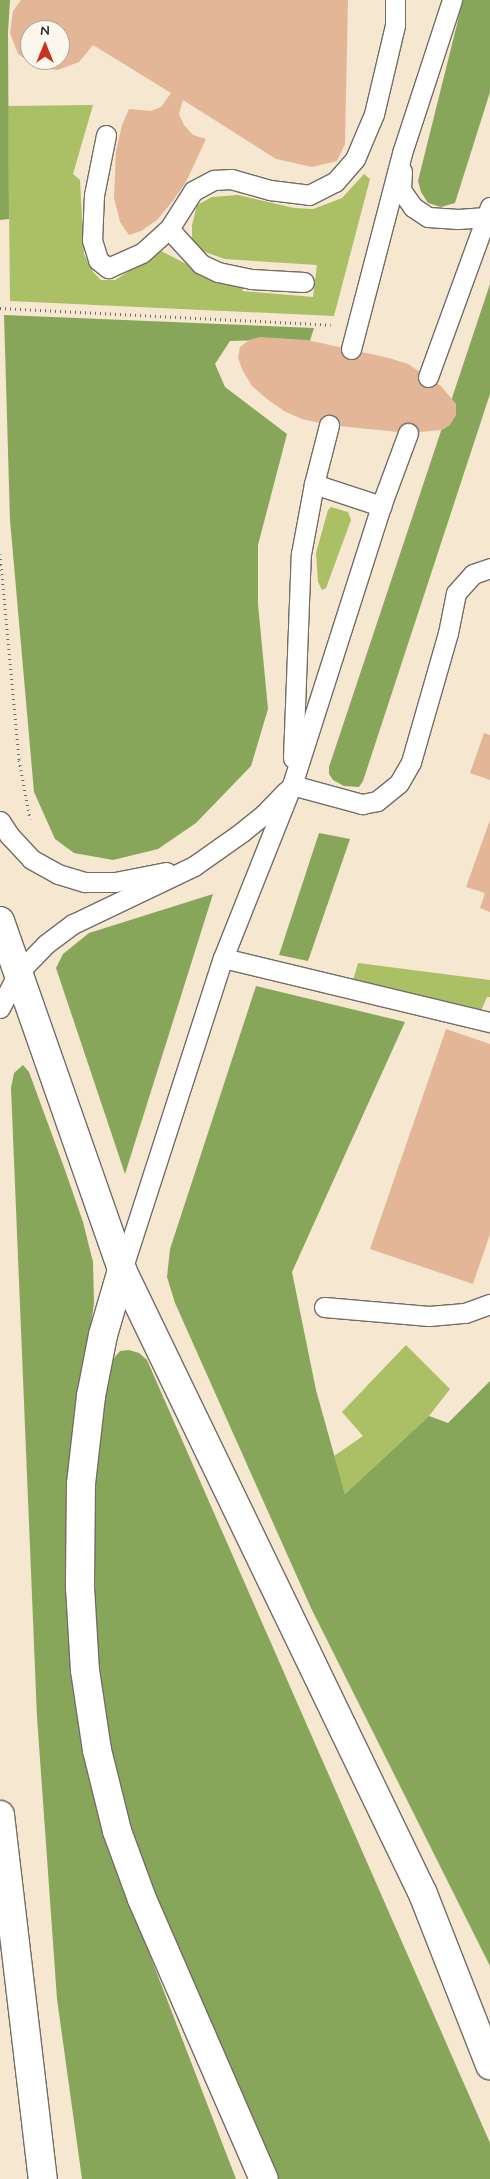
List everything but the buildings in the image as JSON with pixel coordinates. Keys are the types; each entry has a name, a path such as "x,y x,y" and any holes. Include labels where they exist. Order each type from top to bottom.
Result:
{"highway":[{"path":"0,921 122,1270 423,1894 490,2065"},
{"path":"122,1270 102,1335 90,1396 81,1484 80,1587 85,1670 97,1750 117,1831 142,1899 264,2179"},
{"path":"0,1815 43,2179"}],"lane":[{"path":"106,135 94,195 92,240 98,260 108,268 142,253 169,229 193,191 214,180 231,179 270,190 309,195 335,182 354,159 374,114 395,25 395,0"},
{"path":"351,349 402,153 452,0"},
{"path":"402,153 401,190 413,207 428,217 458,219 488,212"},
{"path":"428,377 488,212"},
{"path":"169,229 201,264 218,272 251,279 304,282"},
{"path":"0,1008 18,973 46,944 74,924 194,866 257,820 292,785 301,554 314,484 329,425"},
{"path":"122,1270 224,958 292,785 381,506 408,433"},
{"path":"314,484 381,506"},
{"path":"292,785 362,804 377,801 399,783 412,762 448,633 456,593 473,574 490,568"},
{"path":"0,822 31,859 58,874 85,882 114,882 194,866"},
{"path":"224,958 490,1022"},
{"path":"324,1307 429,1316 465,1313 490,1304"}],"path":[{"path":"0,308 357,327"},
{"path":"0,554 19,760 31,827"}],"green space":[{"path":"0,0 10,0 8,32 9,219 0,220"},
{"path":"463,0 490,0 490,92 455,203 441,207 428,203 421,192 418,181"},
{"path":"93,105 73,174 80,180 84,254 93,272 101,280 115,280 161,251 204,273 245,285 242,291 313,297 317,265 225,259 199,250 192,239 192,225 197,205 212,197 238,195 294,208 313,209 342,198 364,174 370,179 334,316 10,301 8,106"},
{"path":"490,284 490,394 363,781 359,787 344,786 333,780 329,774 329,767"},
{"path":"4,315 314,328 306,353 260,340 230,341 215,364 225,387 287,434 258,545 258,604 268,709 251,766 196,823 158,849 113,860 74,853 55,839 34,792 10,520"},
{"path":"331,507 348,512 351,520 326,588 322,590 318,582 316,553 328,510"},
{"path":"319,833 350,839 308,961 279,955"},
{"path":"213,894 125,1174 56,968 63,954 89,933"},
{"path":"358,963 490,980 490,997 487,997 481,1011 353,980"},
{"path":"256,986 405,1022 292,1272 316,1390 345,1494 429,1416 448,1423 490,1381 490,1966 311,1608 175,1303 167,1277 170,1249"},
{"path":"23,1065 29,1072 65,1170 83,1222 93,1262 94,1303 70,1472 123,1885 236,2179 82,2179 57,1999 37,1717 11,1088 14,1073"},
{"path":"406,1345 450,1389 429,1416 345,1494 334,1456 363,1436 342,1412"},
{"path":"129,1350 139,1353 147,1360 490,2143 490,2179 278,2179 138,1853 105,1722 91,1589 96,1482 104,1379 109,1364 120,1351"}]}
